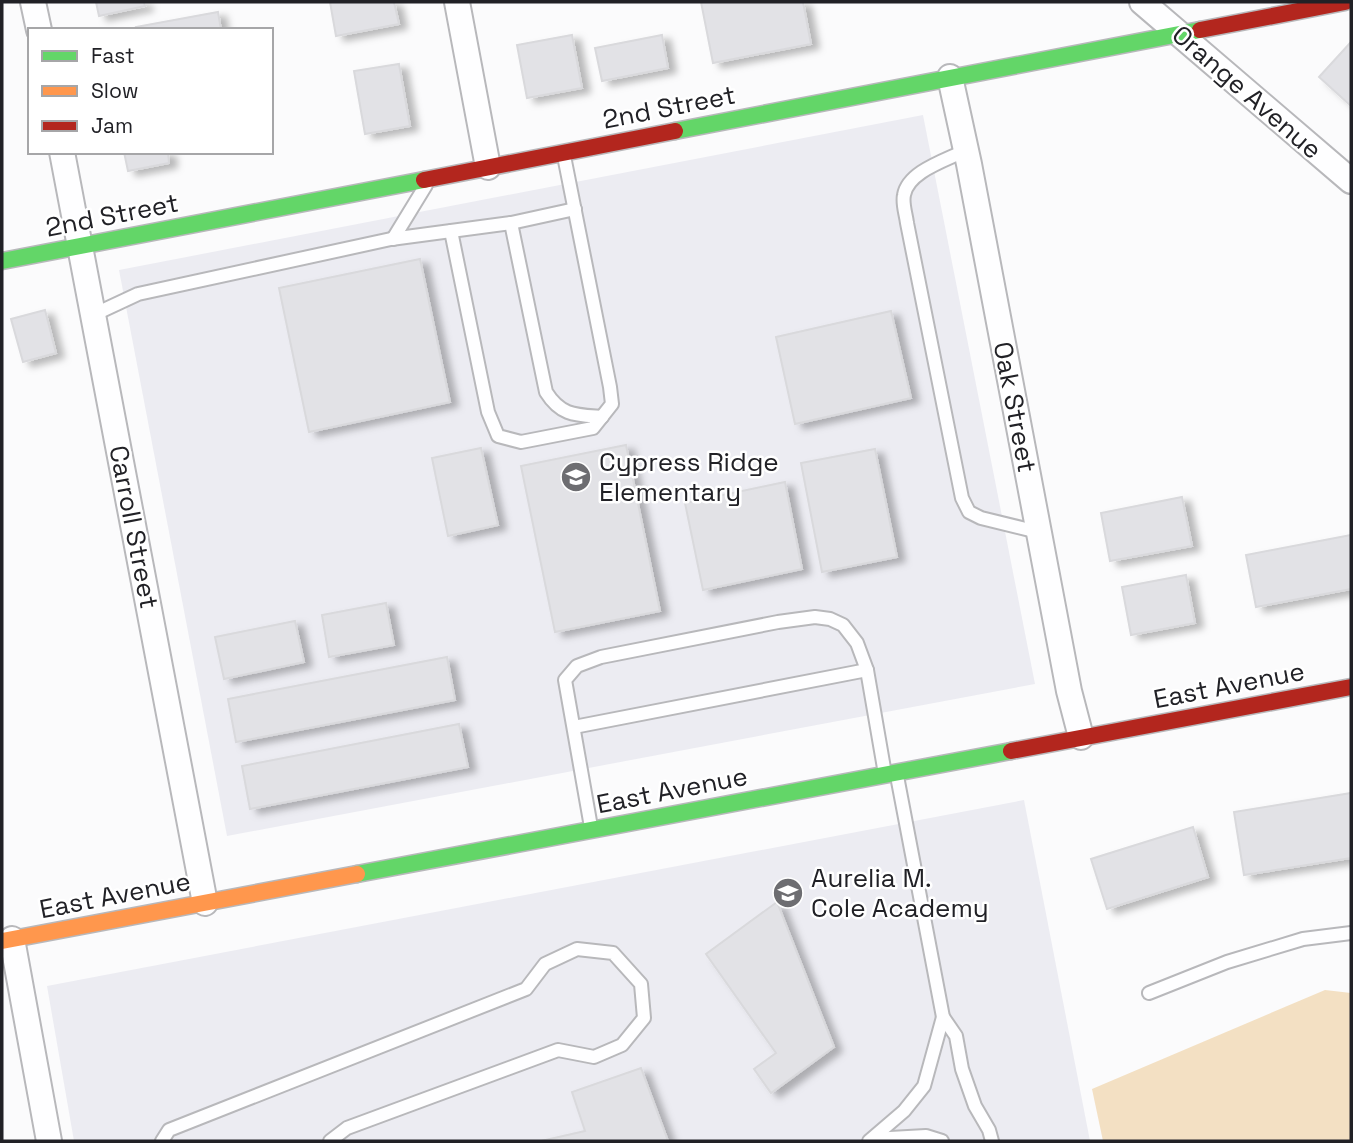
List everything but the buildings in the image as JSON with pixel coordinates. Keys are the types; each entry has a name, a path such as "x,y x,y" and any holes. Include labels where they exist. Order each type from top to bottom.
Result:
{"street":[{"path":"33,2 39,28"},
{"path":"457,2 488,167"},
{"name":"Orange Avenue","path":"1142,2 1351,181"},
{"name":"2nd Street","path":"2,261 1345,2"},
{"name":"Oak Street","path":"950,77 1069,691 1081,737"},
{"name":"Carroll Street","path":"62,154 205,903"},
{"name":"East Avenue","path":"7,940 1351,687"},
{"path":"7,940 49,1141"}],"lane":[{"path":"966,150 932,167 907,184 903,197 907,223 962,498 969,512 981,518 1038,531"},
{"path":"451,231 488,412 498,436 522,442 593,428 612,404 564,152"},
{"path":"393,239 431,178"},
{"path":"93,315 138,294 393,239 511,223 575,209"},
{"path":"511,223 547,392 554,404 573,415 602,416"},
{"path":"592,830 565,680 576,666 601,657 778,621 815,617 830,619 843,625 857,643 867,670 943,1017 956,1036 975,1106 989,1130 992,1141"},
{"path":"574,727 867,670"},
{"path":"1149,993 1227,962 1303,939 1351,933"},
{"path":"162,1141 169,1130 526,989 545,964 577,949 612,953 641,984 644,1018 622,1045 594,1057 558,1051 347,1128 330,1141"},
{"path":"871,1140 904,1111 924,1086 943,1017"},
{"path":"871,1140 926,1136 942,1141"}],"shaded area":[{"name":"Cypress Ridge Elementary","path":"923,115 1035,684 227,836 119,270"},
{"name":"Aurelia M. Cole Academy","path":"1024,800 1090,1141 74,1141 47,986"},
{"path":"1325,990 1351,993 1351,1141 1103,1141 1092,1089"}],"traffic: fast":[{"path":"675,131 1200,30"},
{"path":"2,261 424,180"},
{"path":"357,874 1011,751"}],"traffic: slow":[{"path":"2,941 357,874"}],"traffic: jam":[{"path":"1200,30 1345,2"},
{"path":"424,180 675,131"},
{"path":"1011,751 1351,687"}],"place":[{"name":"Cypress Ridge Elementary","path":"576,477"},
{"name":"Aurelia M. Cole Academy","path":"788,893"}]}
